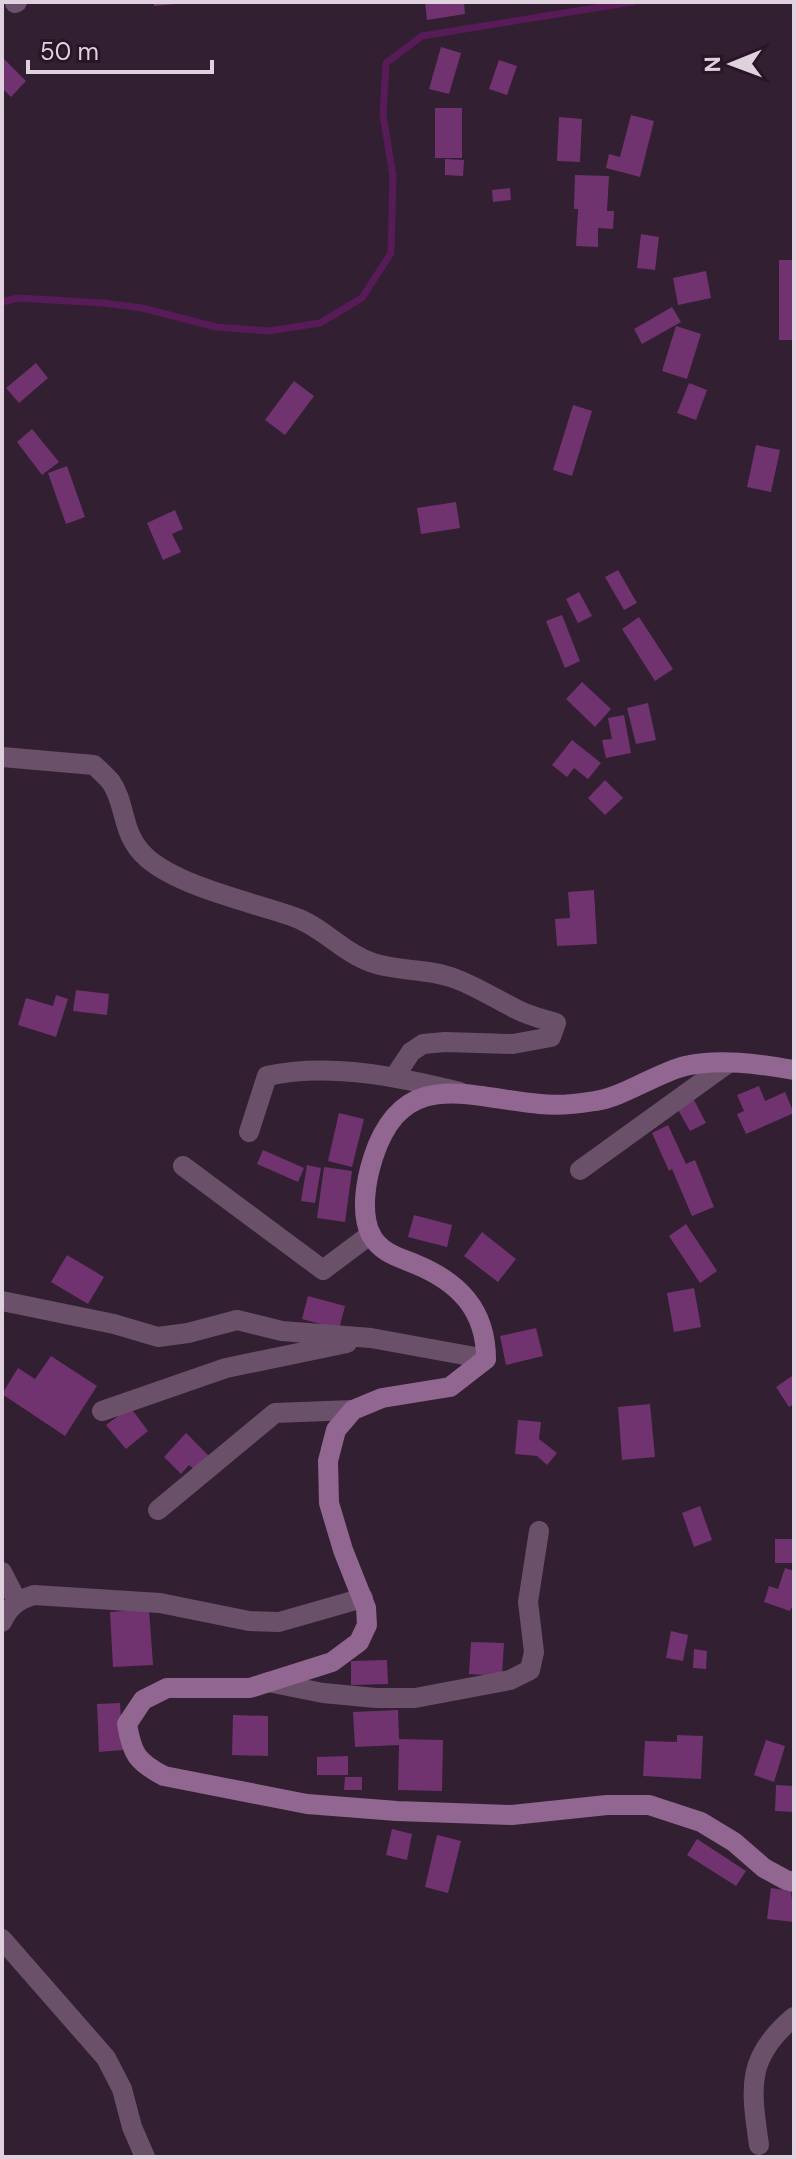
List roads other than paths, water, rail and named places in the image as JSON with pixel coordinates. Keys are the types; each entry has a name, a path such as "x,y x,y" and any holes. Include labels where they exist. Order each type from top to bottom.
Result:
{"street":[{"path":"2,757 94,765 112,783 127,830 146,857 170,874 296,918 324,931 347,950 371,962 396,968 422,969 455,978 519,1011 556,1023 551,1037 513,1044 423,1044 411,1052 395,1076"},
{"path":"486,1359 486,1343 476,1310 455,1286 435,1272 384,1252 371,1234 366,1217 367,1177 381,1135 397,1115 415,1100 440,1092 543,1104 576,1104 601,1100 685,1066 727,1064 794,1070"},
{"path":"580,1170 727,1064"},
{"path":"249,1132 267,1076 292,1070 395,1076 464,1093"},
{"path":"183,1166 323,1270 371,1234"},
{"path":"2,1301 114,1324 158,1337 188,1333 237,1320 282,1331 371,1338 486,1359"},
{"path":"102,1411 226,1368 371,1338"},
{"path":"158,1510 275,1413 353,1410 382,1398 450,1387 486,1359"},
{"path":"353,1410 336,1430 327,1480 329,1503 343,1550 363,1598 367,1625 359,1642 332,1662 250,1688 167,1688 143,1700 127,1724 131,1749 145,1766 164,1776 307,1804 512,1815 607,1805 649,1805 701,1822 734,1842 764,1868 794,1882"},
{"path":"268,1682 323,1693 415,1698 510,1680 530,1670 534,1652 528,1602 539,1531"},
{"path":"2,1572 17,1601"},
{"path":"2,1622 17,1601 34,1595 160,1603 240,1619 279,1622 313,1615 363,1598"},
{"path":"2,1939 106,2058 117,2078 145,2157"},
{"path":"759,2145 753,2102 755,2072 763,2049 794,2017"}],"waterway":[{"path":"2,302 17,298 103,303 142,308 216,327 269,331 320,323 362,298 391,253 393,176 383,115 386,63 422,36 632,2"}]}
